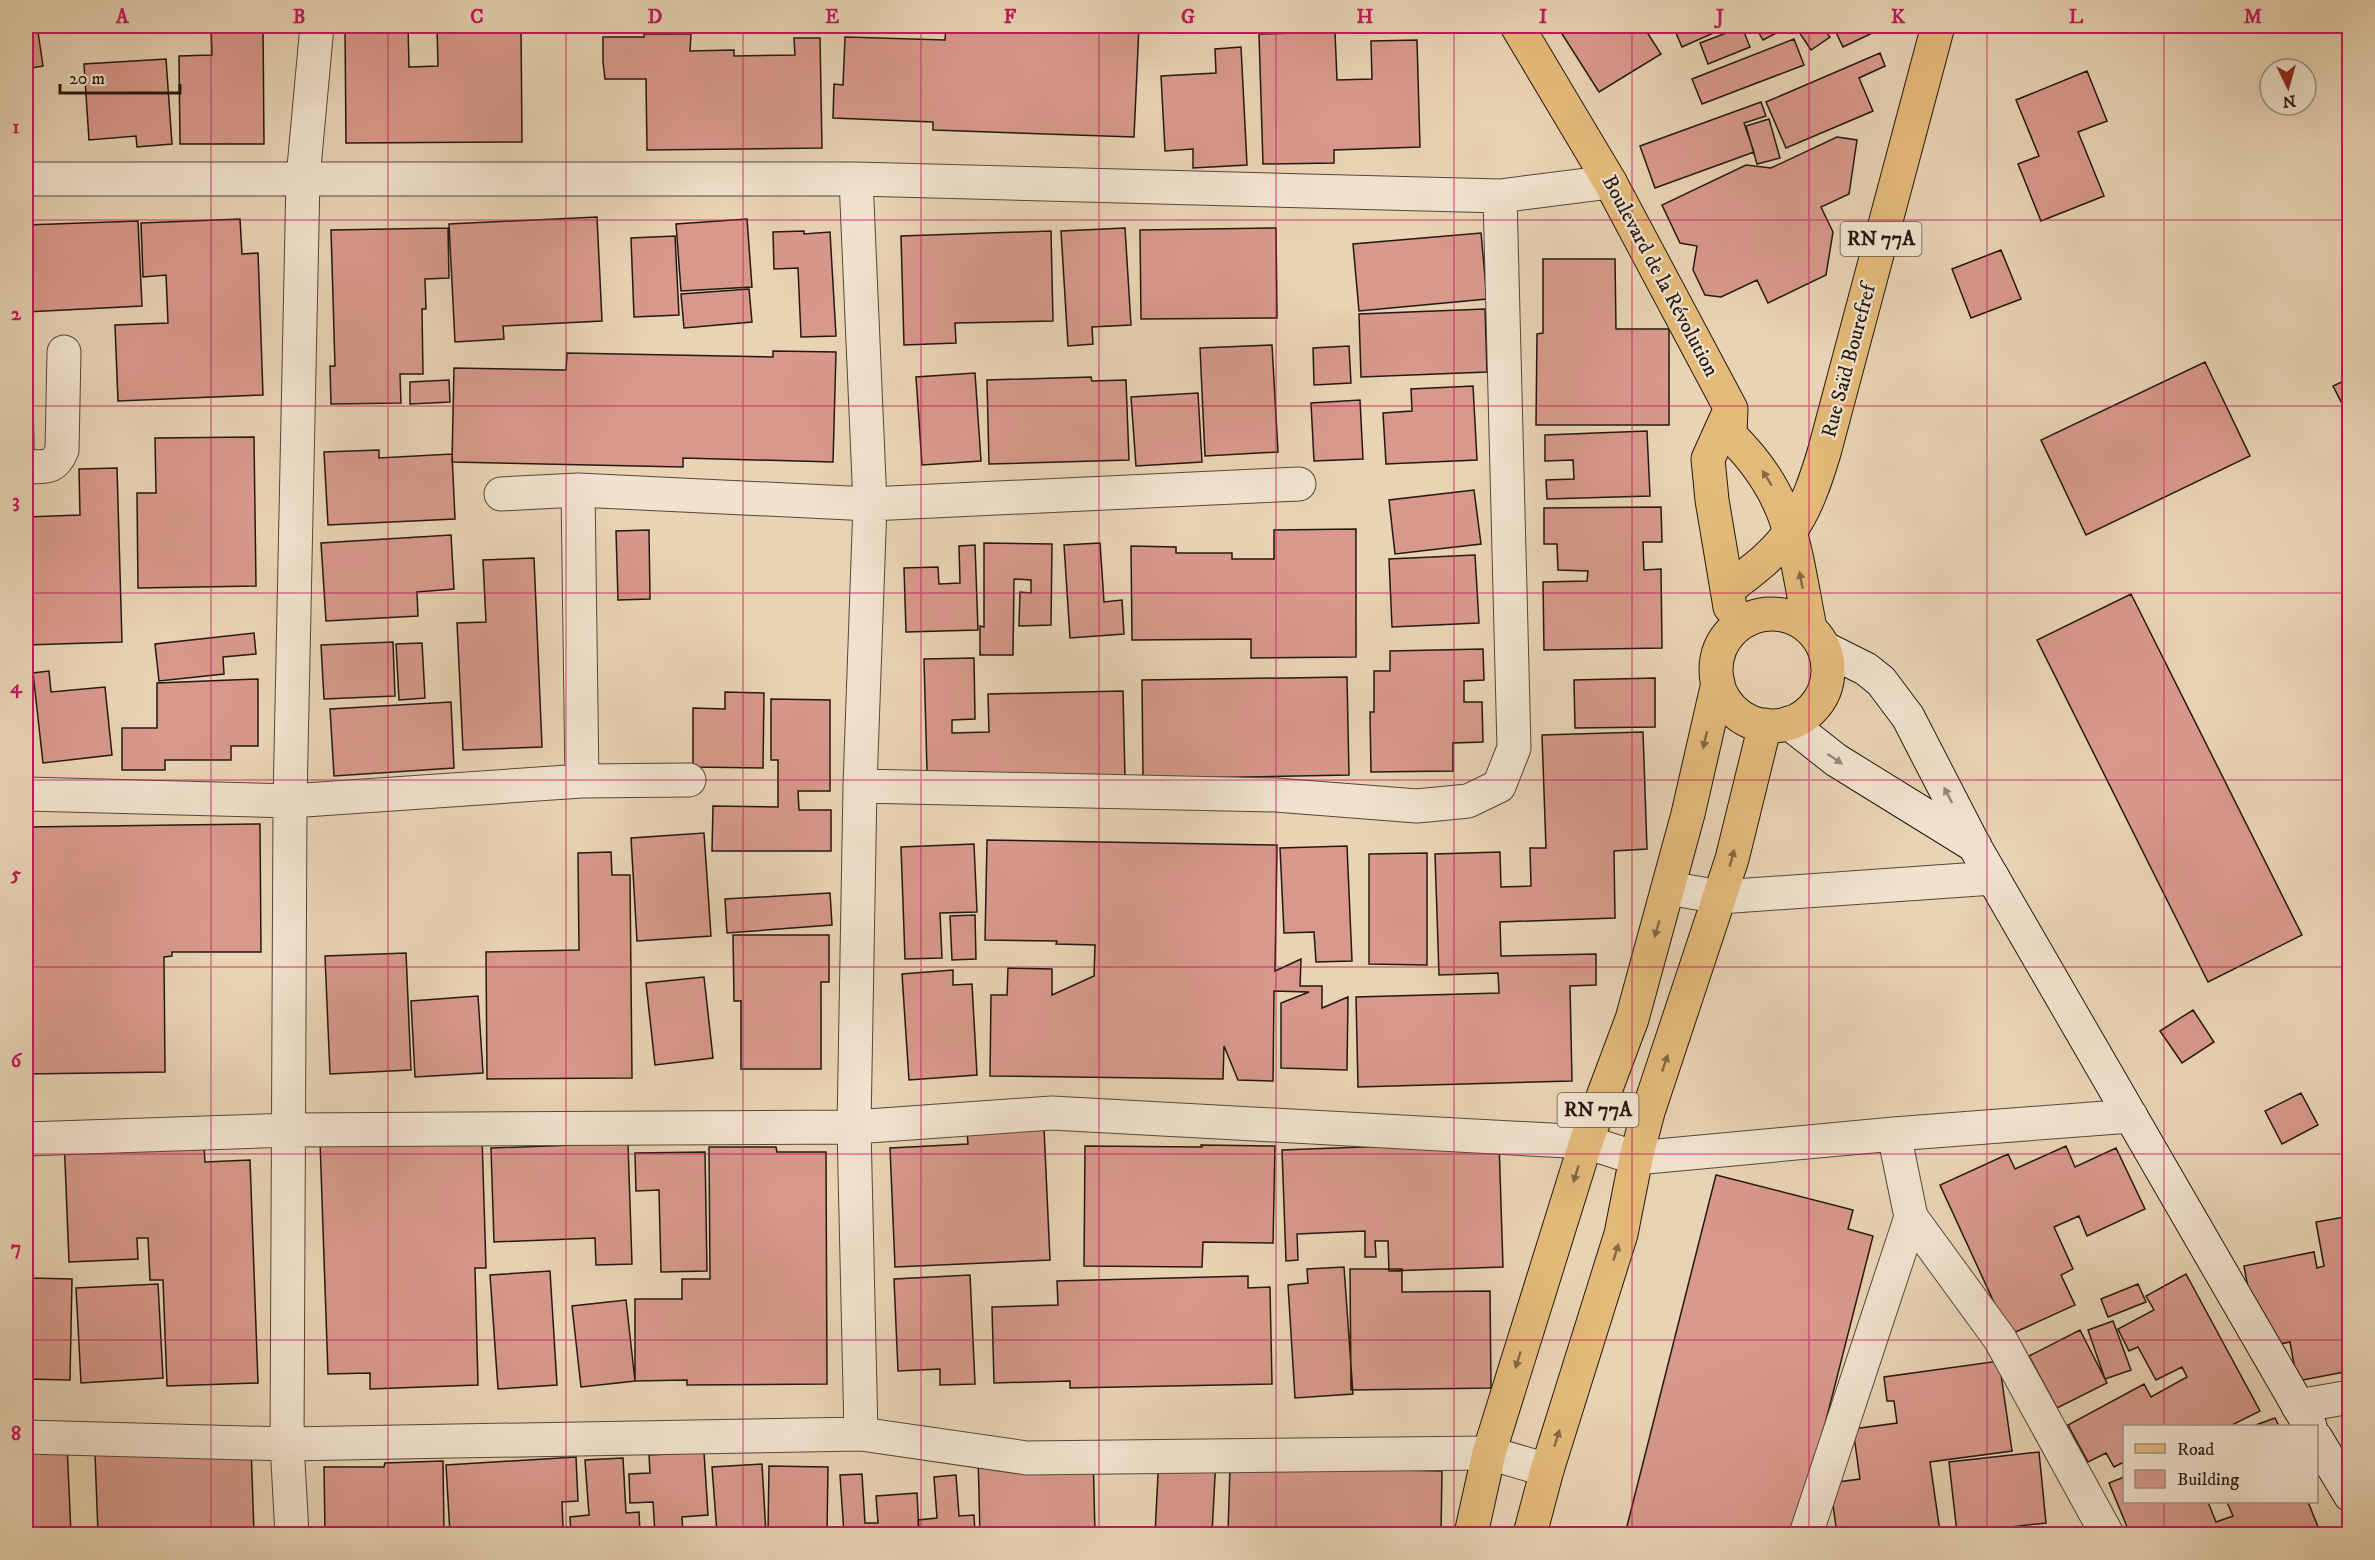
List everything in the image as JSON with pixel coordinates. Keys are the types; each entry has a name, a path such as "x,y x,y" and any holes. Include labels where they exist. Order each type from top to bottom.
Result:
{"main road":[{"name":"Boulevard de la Révolution","path":"1517,26 1610,183 1731,409"},
{"name":"Rue Saïd Bourefref","path":"1727,590 1771,552 1791,531 1815,480 1938,26"},
{"path":"1731,409 1730,435 1751,456 1768,478 1791,531 1817,638 1828,663 1828,678 1815,707 1803,716 1777,724 1749,720 1735,712 1724,699 1716,669 1725,640 1734,628 1748,619 1764,614 1781,614 1797,619 1817,638"},
{"path":"1731,409 1708,459 1718,540 1734,628"},
{"name":"RN 77A","path":"1471,1534 1490,1453 1586,1142 1632,1019 1688,814 1718,683"},
{"path":"1530,1534 1547,1470 1621,1234 1648,1112 1777,724"}],"street":[{"path":"292,1534 287,1444 290,801 303,177 317,26"},
{"path":"26,179 303,177 856,179 1500,196 1610,183"},
{"path":"856,179 870,504 860,786 854,1128 861,1434"},
{"path":"860,786 1276,795 1417,806 1468,801 1499,786 1514,748 1500,196"},
{"path":"26,467 49,466 58,460 62,450 64,352"},
{"path":"501,494 578,489 870,504 1299,484"},
{"path":"578,489 582,781"},
{"path":"1817,638 1881,681 1908,717 1975,847 2304,1416 2349,1397"},
{"path":"1777,724 1975,847"},
{"path":"26,794 290,801 582,781 689,780"},
{"path":"1668,888 1720,897 1993,878"},
{"path":"26,1139 290,1130 854,1128 1052,1113 1586,1142 1636,1158 1894,1134 2131,1116"},
{"path":"1894,1134 1911,1217 2000,1339 2107,1534"},
{"path":"1806,1534 1911,1217"},
{"path":"26,1437 287,1444 861,1434 1027,1458 1490,1453 1547,1470"},
{"path":"2318,1441 2349,1495"}],"building":[{"path":"211,26 263,26 264,144 180,144 179,56 212,55"},
{"path":"345,26 408,26 409,67 438,66 437,26 521,26 522,142 346,143"},
{"path":"946,26 1139,26 1134,137 933,130 933,122 833,118 834,84 843,85 845,37 945,40"},
{"path":"1557,26 1643,26 1661,54 1599,92"},
{"path":"1673,26 1729,26 1682,47"},
{"path":"1755,26 1784,26 1786,28 1763,40"},
{"path":"1795,26 1822,26 1830,37 1811,50"},
{"path":"1833,26 1887,26 1843,47"},
{"path":"1742,27 1750,47 1708,64 1700,43"},
{"path":"38,32 43,66 26,69 26,34"},
{"path":"1335,32 1337,80 1372,79 1371,41 1417,40 1420,147 1334,150 1334,163 1263,164 1259,34"},
{"path":"644,34 691,34 690,51 734,50 734,56 795,55 794,38 820,38 822,148 647,150 646,79 605,79 603,62 603,37 644,37"},
{"path":"1794,39 1804,65 1702,104 1692,79"},
{"path":"1241,47 1247,165 1193,168 1193,149 1165,151 1161,76 1216,73 1215,49"},
{"path":"1880,53 1885,66 1859,78 1873,111 1786,148 1766,102"},
{"path":"166,59 172,144 137,147 136,136 89,140 84,64"},
{"path":"2087,71 2107,121 2078,132 2104,196 2041,221 2018,164 2039,156 2016,100"},
{"path":"1761,102 1766,116 1744,123 1754,152 1655,188 1640,146"},
{"path":"1769,119 1780,158 1757,164 1746,126"},
{"path":"1837,137 1857,140 1849,194 1821,207 1833,232 1826,275 1768,303 1757,280 1721,297 1705,295 1693,270 1697,246 1680,243 1662,205 1746,165 1771,168"},
{"path":"597,217 602,321 503,326 504,339 455,342 449,224"},
{"path":"240,219 242,254 258,253 263,395 118,401 115,325 168,323 166,275 143,277 141,223"},
{"path":"747,219 752,287 681,291 676,224"},
{"path":"138,221 142,306 26,312 26,225"},
{"path":"448,228 449,278 425,279 426,309 422,309 423,374 400,374 401,403 331,404 330,366 335,366 331,230"},
{"path":"1125,228 1131,325 1092,327 1093,344 1068,346 1061,231"},
{"path":"1276,228 1277,318 1141,319 1140,230"},
{"path":"804,231 804,234 830,232 836,336 801,337 798,268 774,269 773,232"},
{"path":"1051,231 1053,321 955,323 956,343 904,345 901,236"},
{"path":"1481,233 1487,299 1359,311 1353,244"},
{"path":"675,236 679,315 634,317 631,238"},
{"path":"2001,250 2021,299 1971,318 1952,269"},
{"path":"1543,259 1615,259 1616,329 1669,329 1669,425 1536,425 1537,334 1543,333"},
{"path":"749,289 752,322 684,328 681,294"},
{"path":"1485,309 1487,372 1361,377 1359,314"},
{"path":"26,345 32,345 34,459 26,459"},
{"path":"1272,345 1278,452 1205,456 1200,348"},
{"path":"1349,346 1351,383 1314,385 1313,348"},
{"path":"773,351 836,352 833,462 683,458 683,467 452,462 454,368 566,370 567,353 773,357"},
{"path":"2205,362 2250,456 2086,535 2041,440"},
{"path":"975,373 981,461 922,465 916,377"},
{"path":"1091,377 1092,381 1126,380 1129,460 989,464 987,380"},
{"path":"2350,378 2350,419 2333,386"},
{"path":"449,380 450,402 410,404 410,382"},
{"path":"1473,386 1477,460 1386,464 1383,413 1412,411 1411,389"},
{"path":"1198,393 1202,462 1136,466 1131,397"},
{"path":"1360,400 1363,459 1314,461 1311,403"},
{"path":"1647,431 1650,496 1547,499 1546,480 1574,479 1573,460 1545,461 1545,435"},
{"path":"254,437 256,586 138,588 137,493 156,493 155,438"},
{"path":"379,450 379,458 452,454 455,519 328,525 324,452"},
{"path":"117,468 122,642 26,645 26,517 80,515 79,469"},
{"path":"1474,490 1481,544 1395,554 1389,500"},
{"path":"1661,507 1662,542 1643,542 1644,570 1661,569 1662,648 1544,650 1543,582 1587,581 1588,571 1558,570 1557,544 1544,544 1544,508"},
{"path":"1356,529 1356,657 1251,658 1251,639 1132,640 1131,546 1176,547 1176,553 1232,553 1232,559 1274,559 1274,530"},
{"path":"649,530 650,599 618,600 616,531"},
{"path":"451,535 454,589 417,592 418,616 326,621 321,543"},
{"path":"984,543 1052,544 1051,625 1019,626 1020,592 1031,593 1031,580 1014,579 1013,655 980,655 980,626 984,627"},
{"path":"1100,543 1104,602 1122,600 1124,634 1070,638 1064,545"},
{"path":"975,545 978,630 906,632 904,568 938,567 939,584 960,583 959,546"},
{"path":"1475,555 1479,623 1392,627 1389,559"},
{"path":"534,558 542,747 463,750 457,623 486,622 483,560"},
{"path":"2131,594 2302,935 2208,982 2037,640"},
{"path":"254,633 256,654 223,657 224,674 159,681 155,644"},
{"path":"393,642 395,696 324,699 321,645"},
{"path":"422,643 425,698 399,700 396,644"},
{"path":"1483,649 1484,680 1464,681 1464,702 1482,702 1483,742 1453,743 1453,771 1371,772 1370,712 1374,712 1374,671 1390,671 1390,651"},
{"path":"974,658 975,719 952,720 952,733 989,732 988,694 1123,691 1125,778 931,782 930,771 927,771 924,659"},
{"path":"49,671 51,692 105,687 112,755 43,763 33,673"},
{"path":"1347,677 1349,775 1143,779 1142,680"},
{"path":"1655,678 1655,727 1575,728 1574,680"},
{"path":"258,679 258,746 231,746 231,760 165,760 165,770 122,770 122,728 157,728 157,683"},
{"path":"725,692 764,693 763,768 693,767 693,708 725,709"},
{"path":"771,699 830,700 830,791 798,791 799,810 831,810 831,851 712,851 713,806 778,807 778,760 771,760"},
{"path":"451,702 454,768 334,776 330,709"},
{"path":"1643,732 1647,849 1614,851 1615,918 1500,922 1501,956 1596,954 1596,985 1570,986 1572,1081 1358,1087 1356,997 1499,993 1498,973 1439,975 1435,854 1500,852 1501,887 1531,886 1530,848 1546,848 1542,735"},
{"path":"260,824 261,952 172,952 172,956 164,957 165,1072 26,1074 26,827"},
{"path":"704,833 711,936 637,941 631,838"},
{"path":"987,840 1277,845 1275,971 1301,959 1300,986 1322,986 1322,1008 1348,997 1347,1070 1281,1068 1281,1003 1309,992 1274,991 1273,1081 1238,1080 1224,1046 1223,1079 990,1076 991,995 1007,995 1008,968 1052,969 1052,995 1094,976 1095,945 1056,944 1057,941 985,940"},
{"path":"974,844 977,912 940,913 942,958 905,959 901,847"},
{"path":"1347,846 1352,961 1316,962 1314,932 1284,933 1280,848"},
{"path":"611,852 612,875 630,875 632,1078 487,1079 486,952 579,950 578,853"},
{"path":"1427,853 1427,965 1369,964 1369,854"},
{"path":"830,893 832,925 727,933 725,899"},
{"path":"975,915 976,959 952,960 950,916"},
{"path":"733,935 829,935 829,982 821,982 821,1069 741,1069 741,1001 734,1001"},
{"path":"406,953 411,1070 330,1074 325,956"},
{"path":"953,970 953,985 972,984 977,1075 909,1080 902,974"},
{"path":"704,977 713,1058 655,1065 646,983"},
{"path":"478,996 483,1073 415,1077 411,1001"},
{"path":"2193,1010 2214,1042 2182,1063 2160,1031"},
{"path":"2301,1093 2318,1125 2282,1144 2265,1111"},
{"path":"1044,1128 1050,1260 895,1267 890,1148 968,1144 967,1132"},
{"path":"64,1137 204,1146 205,1162 250,1160 258,1383 167,1386 163,1280 150,1280 148,1238 137,1238 138,1259 69,1262"},
{"path":"482,1137 486,1268 475,1268 478,1385 370,1389 370,1373 328,1374 320,1141"},
{"path":"1499,1142 1503,1267 1389,1271 1388,1241 1375,1241 1376,1257 1365,1257 1365,1231 1297,1234 1298,1260 1286,1261 1282,1150"},
{"path":"628,1143 632,1264 596,1265 595,1238 494,1242 491,1148"},
{"path":"1201,1145 1275,1146 1273,1243 1203,1242 1202,1267 1084,1266 1085,1146 1202,1147"},
{"path":"2066,1146 2075,1167 2116,1148 2145,1209 2087,1236 2079,1216 2054,1227 2073,1269 2061,1275 2075,1305 2009,1335 1940,1185 2008,1154 2015,1169"},
{"path":"709,1147 776,1147 777,1152 826,1152 827,1384 687,1385 687,1380 635,1381 635,1299 682,1299 682,1279 710,1279"},
{"path":"705,1152 707,1271 661,1272 659,1190 636,1191 635,1153"},
{"path":"1716,1175 1853,1210 1848,1229 1873,1236 1797,1534 1625,1534"},
{"path":"2350,1216 2350,1371 2297,1381 2290,1342 2259,1348 2244,1266 2314,1252 2317,1268 2324,1266 2316,1222"},
{"path":"1344,1267 1353,1394 1295,1398 1288,1285 1308,1283 1307,1269"},
{"path":"1350,1269 1402,1269 1402,1292 1490,1291 1491,1388 1351,1390"},
{"path":"550,1271 557,1385 498,1389 490,1275"},
{"path":"2186,1274 2260,1411 2232,1425 2123,1425 2123,1462 2114,1467 2106,1453 2088,1462 2068,1425 2144,1384 2151,1397 2187,1377 2182,1367 2156,1380 2138,1347 2129,1351 2118,1329 2154,1310 2146,1296"},
{"path":"970,1275 975,1384 940,1385 940,1369 898,1371 894,1279"},
{"path":"1248,1276 1248,1288 1270,1287 1272,1384 1070,1388 1070,1381 994,1383 992,1307 1058,1305 1057,1281"},
{"path":"30,1278 72,1279 70,1380 26,1379 26,1302 29,1302"},
{"path":"158,1284 163,1378 81,1383 76,1288"},
{"path":"2138,1284 2146,1302 2108,1317 2101,1299"},
{"path":"626,1300 635,1381 581,1387 572,1306"},
{"path":"2113,1321 2131,1370 2105,1379 2088,1330"},
{"path":"2080,1330 2107,1383 2057,1408 2029,1356"},
{"path":"1999,1361 2012,1451 1930,1462 1940,1532 1837,1534 1830,1483 1860,1479 1853,1429 1897,1423 1894,1401 1887,1401 1884,1377"},
{"path":"2275,1418 2278,1425 2256,1425"},
{"path":"67,1444 71,1534 26,1534 26,1446"},
{"path":"251,1447 254,1534 98,1534 95,1453"},
{"path":"1093,1451 1095,1534 980,1534 978,1455"},
{"path":"704,1452 708,1515 682,1517 683,1534 655,1534 653,1502 630,1503 629,1474 650,1473 649,1455"},
{"path":"2039,1452 2046,1523 1957,1533 1949,1462"},
{"path":"1159,1455 1216,1458 1212,1534 1155,1534"},
{"path":"576,1457 578,1501 562,1502 563,1529 527,1531 528,1534 450,1534 446,1465"},
{"path":"623,1458 626,1513 639,1512 640,1534 571,1534 570,1517 589,1515 585,1460"},
{"path":"443,1461 444,1534 325,1534 324,1467 384,1467 385,1463"},
{"path":"762,1464 766,1534 717,1534 712,1467"},
{"path":"769,1466 828,1467 827,1534 768,1534"},
{"path":"1230,1466 1442,1471 1441,1534 1228,1534"},
{"path":"862,1474 865,1523 878,1523 876,1496 917,1493 919,1533 844,1534 840,1475"},
{"path":"956,1475 959,1516 974,1515 975,1534 919,1534 918,1520 937,1518 934,1477"},
{"path":"2123,1477 2123,1503 2208,1503 2216,1522 2233,1516 2227,1503 2308,1503 2321,1534 2130,1534 2109,1483"}]}
